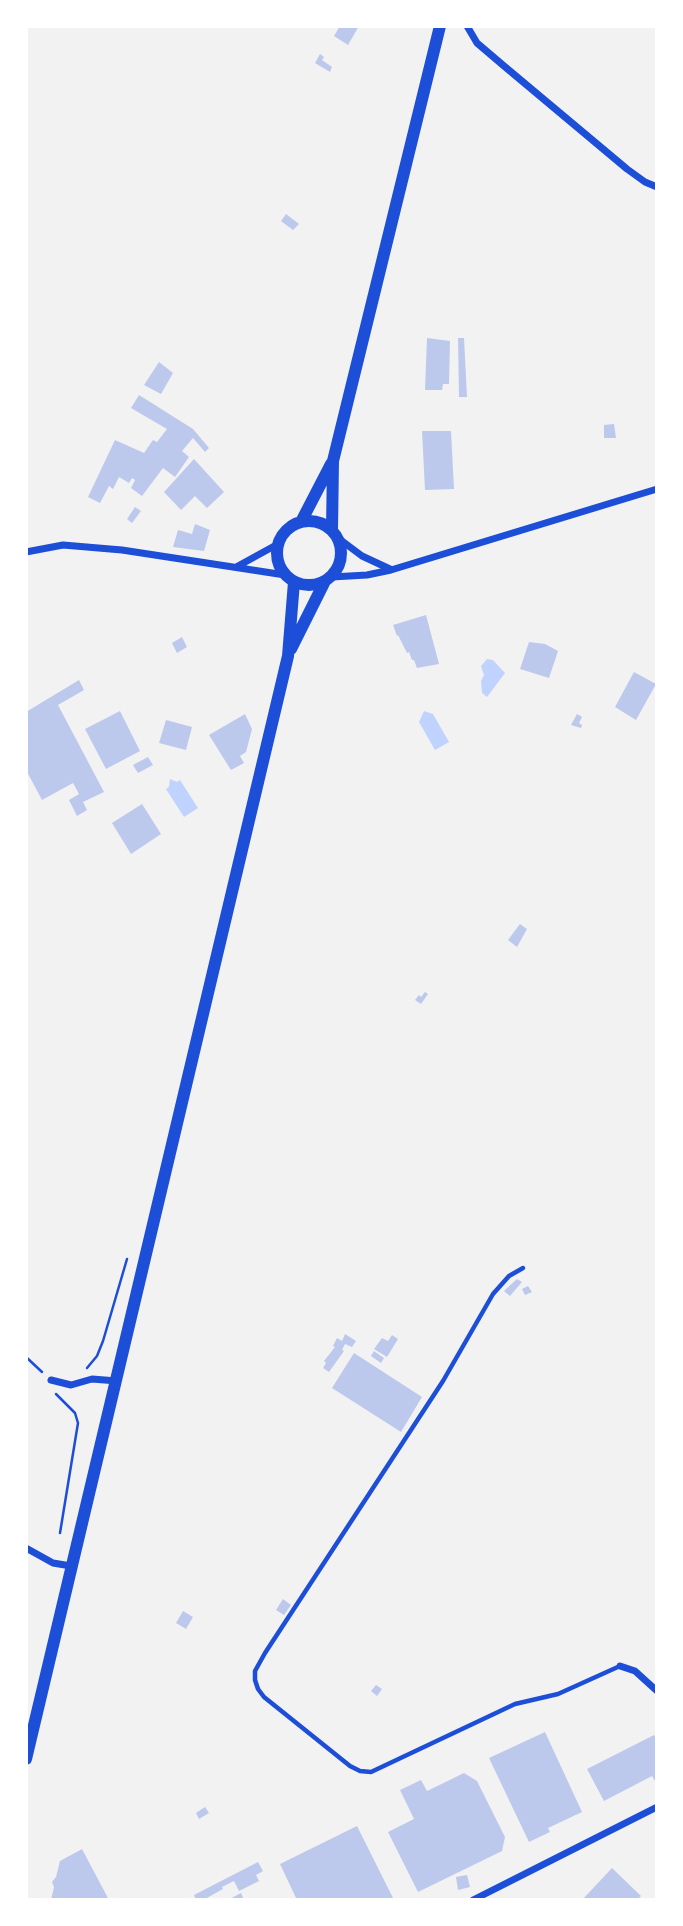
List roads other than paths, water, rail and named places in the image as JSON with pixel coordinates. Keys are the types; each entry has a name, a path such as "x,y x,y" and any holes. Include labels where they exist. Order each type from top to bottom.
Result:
{"main road":[{"path":"301,522 333,461 440,26"},
{"path":"288,656 341,558 341,548 335,534 333,461"},
{"path":"328,580 303,586 289,579 279,566 276,555 283,534 291,526 301,522 323,523 335,534"},
{"path":"26,1759 288,656 289,579"}],"street":[{"path":"467,26 477,43 504,66 627,169 657,187"},
{"path":"328,580 391,570 657,489"},
{"path":"335,534 362,556 391,570"},
{"path":"238,567 278,544"},
{"path":"26,552 63,545 122,550 238,567 289,579"},
{"path":"51,1380 71,1385 92,1378 117,1381"},
{"path":"26,1548 53,1563 71,1566"},
{"path":"621,1666 635,1671 657,1691"},
{"path":"473,1900 657,1807"}],"lane":[{"path":"523,1268 509,1276 493,1294 443,1381 265,1653 255,1671 255,1680 264,1698 350,1766 371,1772 515,1704 558,1695 621,1666"}],"water":[{"path":"487,659 493,660 505,673 487,697 482,693 481,681 484,675 481,666"},
{"path":"424,711 433,714 449,742 435,750 419,722"},
{"path":"170,779 177,782 180,780 198,808 184,817 166,789"}]}
